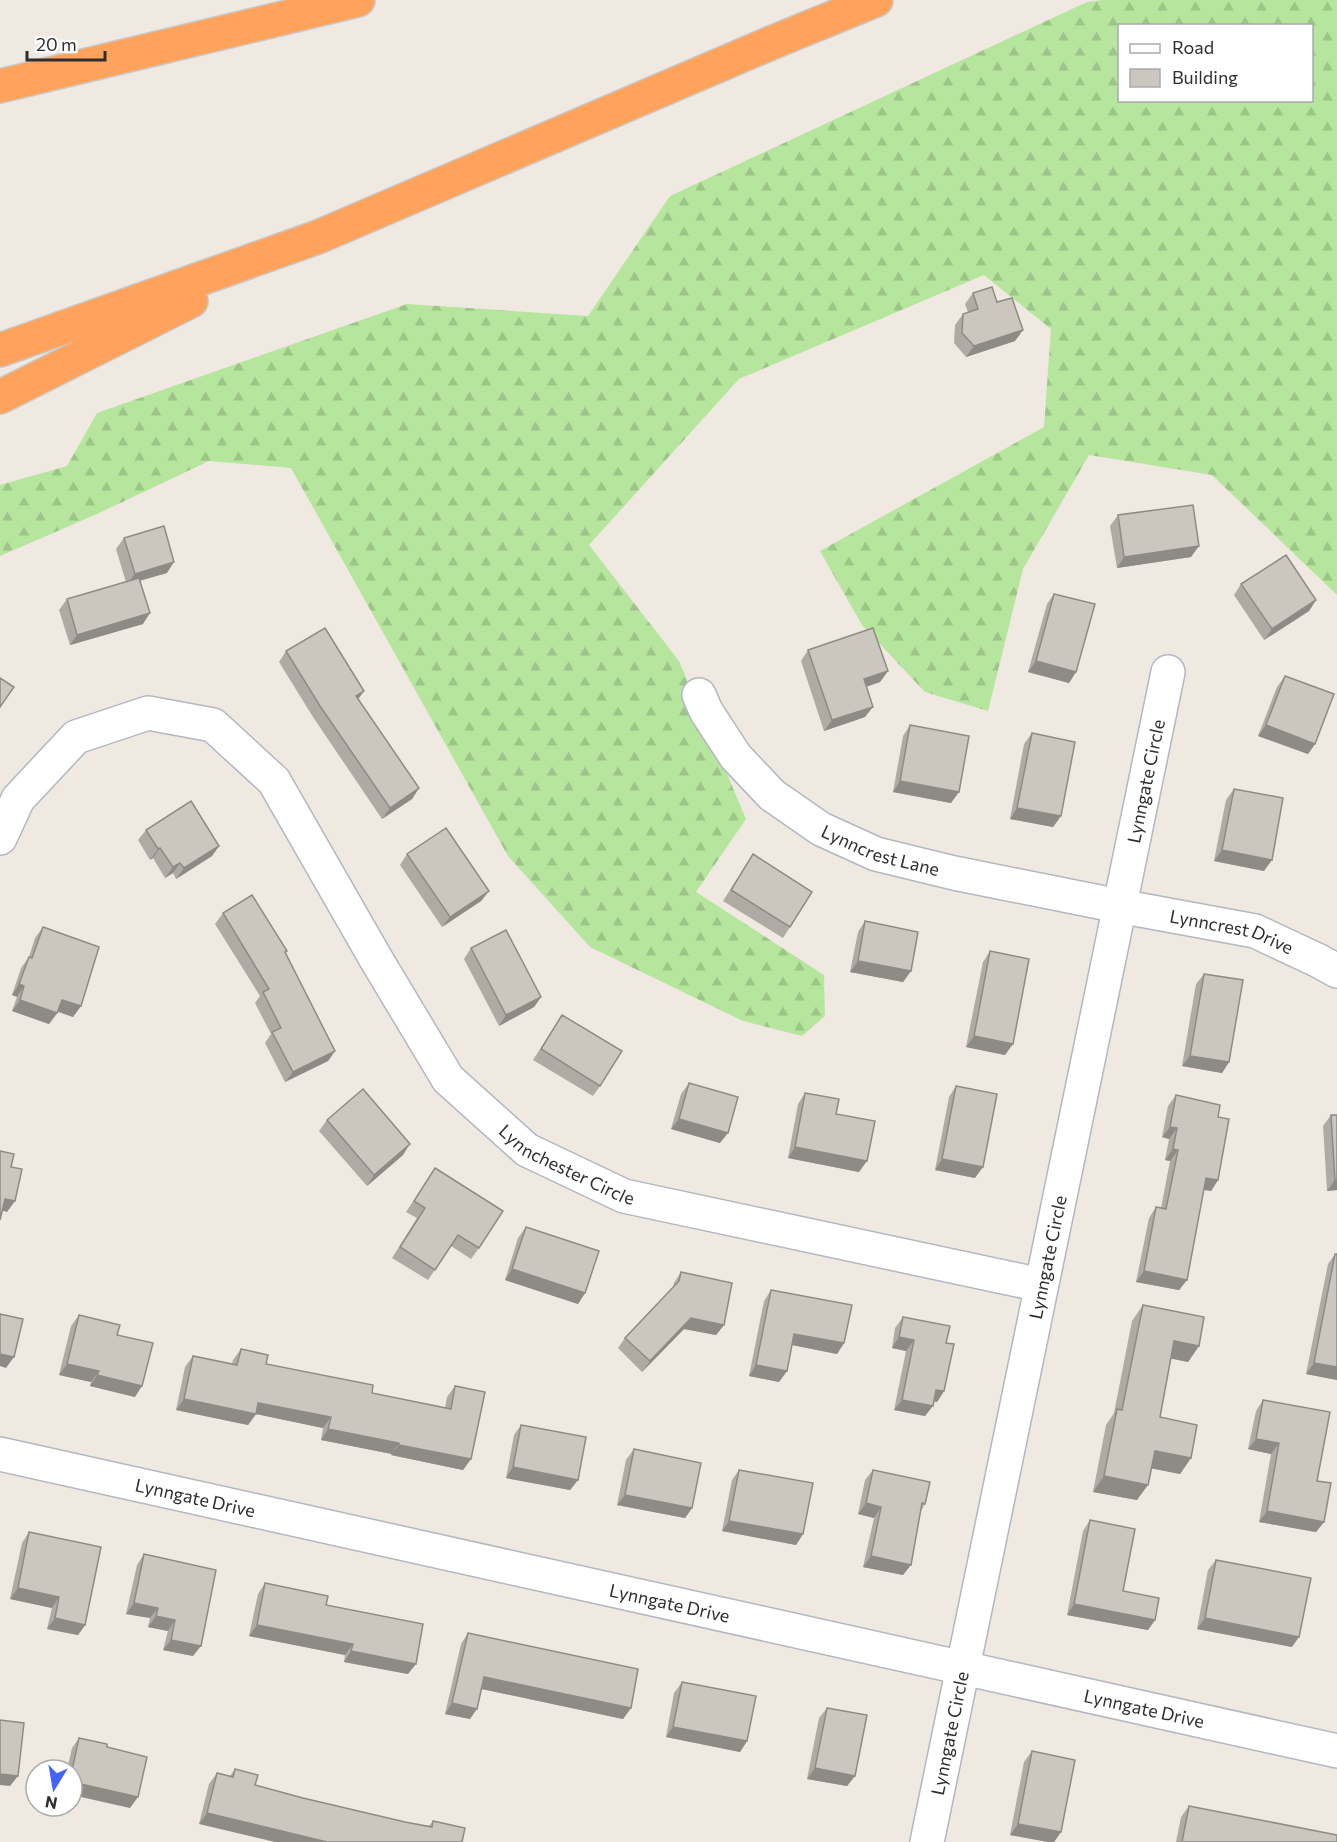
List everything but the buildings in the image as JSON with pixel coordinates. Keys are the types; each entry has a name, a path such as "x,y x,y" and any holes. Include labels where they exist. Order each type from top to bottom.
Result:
{"highway":[{"path":"0,86 358,0"},
{"path":"0,397 318,237 876,0"},
{"path":"0,350 318,237"}],"street":[{"name":"Lynngate Circle","path":"927,1842 1168,672"},
{"name":"Lynncrest Lane","path":"699,695 706,711 736,757 772,795 821,829 876,854 954,873 1119,906"},
{"name":"Lynnchester Circle","path":"0,838 18,799 76,737 148,713 213,725 274,781 376,959 448,1078 527,1150 624,1196 1041,1285"},
{"name":"Lynncrest Drive","path":"1119,906 1255,931 1337,971"},
{"name":"Lynngate Drive","path":"0,1454 1337,1751"}],"green space":[{"path":"1103,0 1337,0 1337,595 1212,475 1089,455 1023,569 988,711 925,692 862,625 820,551 1044,427 1051,329 984,275 739,379 589,545 679,661 746,819 696,892 824,975 825,1016 802,1036 743,1021 590,947 508,856 291,468 209,461 97,514 0,556 0,485 67,466 97,413 407,304 588,316 670,196 1087,2"}]}
